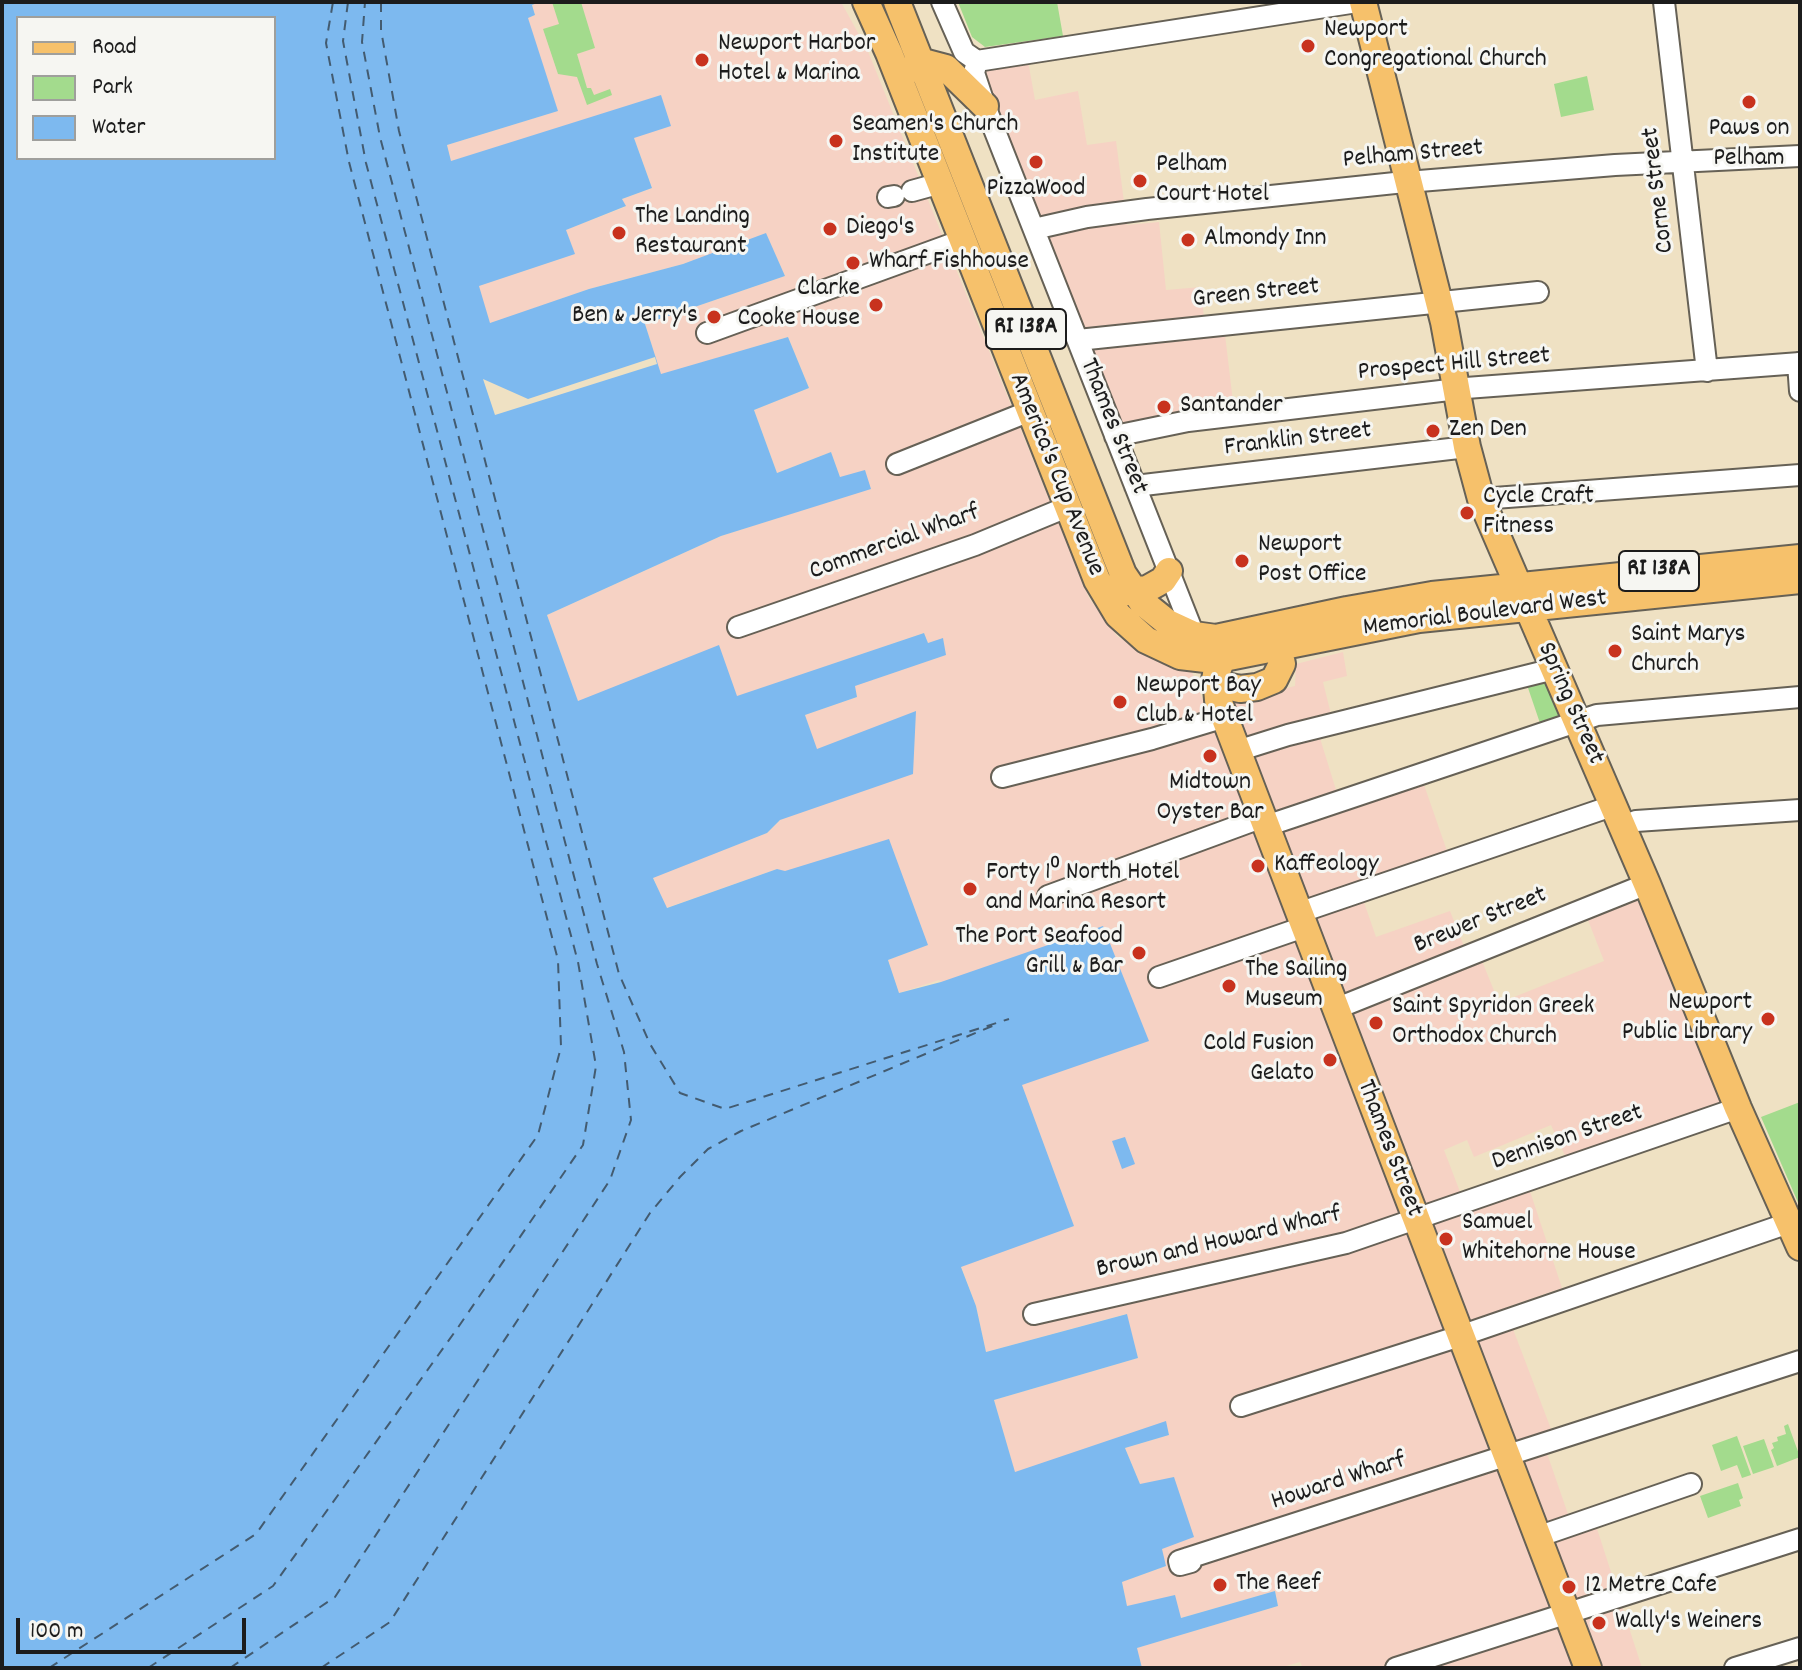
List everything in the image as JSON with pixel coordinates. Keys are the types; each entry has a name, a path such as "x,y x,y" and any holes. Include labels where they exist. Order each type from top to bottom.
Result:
{"main road":[{"name":"America's Cup Avenue","path":"866,2 941,183 1099,586 1122,620 1152,643 1217,669"},
{"name":"America's Cup Avenue","path":"897,2 1123,574 1134,592 1162,619 1194,635 1216,638 1242,633"},
{"name":"Spring Street","path":"1363,2 1439,302 1467,447 1481,499 1647,884 1655,929 1796,1232"},
{"path":"897,74 923,64 937,64 949,70 985,106"},
{"name":"Memorial Boulevard West","path":"1242,633 1277,636 1390,624 1523,596 1800,558"},
{"path":"1099,586 1115,592 1134,592 1159,583 1169,571"},
{"name":"Memorial Boulevard West","path":"1523,596 1800,580"},
{"path":"1242,633 1227,646 1217,669 1223,685 1240,689 1269,683 1277,677 1282,668 1277,636"},
{"name":"Thames Street","path":"1217,669 1216,692 1237,751 1588,1668"}],"street":[{"name":"Thames Street","path":"942,2 964,52 977,61 974,73 985,106 1194,635"},
{"path":"977,61 1357,2"},
{"name":"Corne Street","path":"1664,2 1707,371"},
{"name":"Pelham Street","path":"1034,229 1087,217 1147,209 1409,182 1683,161 1800,156"},
{"path":"898,194 941,183"},
{"path":"707,333 963,240"},
{"name":"Green Street","path":"1078,340 1538,292"},
{"path":"1799,363 1800,391"},
{"name":"Prospect Hill Street","path":"1115,436 1188,421 1457,390 1799,363"},
{"path":"897,464 1030,411"},
{"name":"Franklin Street","path":"1135,486 1467,447"},
{"path":"1481,499 1800,475"},
{"name":"Commercial Wharf","path":"738,627 975,545 1067,507"},
{"path":"1237,751 1288,735 1554,669"},
{"path":"1048,896 1264,822 1597,715 1800,697"},
{"path":"1002,777 1225,717"},
{"path":"1159,977 1301,920 1617,816 1636,821 1800,810"},
{"name":"Brewer Street","path":"1335,1009 1647,884"},
{"name":"Dennison Street","path":"1415,1220 1738,1108"},
{"name":"Brown and Howard Wharf","path":"1034,1314 1346,1243 1415,1220"},
{"path":"1241,1406 1796,1232"},
{"name":"Howard Wharf","path":"1188,1558 1800,1361"},
{"path":"1537,1537 1691,1484"},
{"path":"1396,1668 1451,1660 1567,1616 1800,1539"},
{"path":"1735,1668 1800,1648"}],"shaded area":[{"path":"540,2 841,2 867,49 1089,598 1117,636 1149,657 1192,672 1206,709 1295,686 1296,664 1343,652 1347,676 1323,682 1335,730 1319,735 1341,806 1422,779 1447,851 1357,882 1376,937 1450,911 1471,964 1482,961 1499,1003 1604,961 1588,920 1641,899 1730,1104 1567,1160 1551,1125 1474,1157 1467,1140 1444,1150 1462,1197 1525,1176 1562,1288 1505,1308 1551,1429 1540,1433 1569,1517 1591,1510 1642,1668 1303,1668 1300,1662 1279,1668 1142,1668 1136,1648 1278,1606 1275,1591 1181,1618 1127,1606 1122,1582 1166,1566 1125,1448 1169,1435 1166,1422 1015,1473 994,1400 1138,1358 1126,1314 986,1352 976,1306 961,1266 941,982 939,980 899,993 888,960 927,945 777,869 666,908 653,877 767,833 780,820 816,749 805,715 857,697 854,686 945,655 943,639 928,643 924,633 736,697 718,646 578,702 547,615 721,536 871,488 840,477 831,452 777,473 754,410 809,388 788,337 661,375 645,324 785,276 766,234 683,264 589,289 490,324 478,286 574,254 565,230 625,207 622,199 652,188 634,138 451,161 447,145 557,111 527,18 535,15 532,5"},
{"path":"1028,61 1035,100 1078,91 1087,145 1116,141 1127,225 1159,222 1166,290 1201,287 1204,319 1223,318 1234,410 1124,427 979,69"}],"green space":[{"path":"552,2 581,2 595,48 577,54 587,88 591,88 594,95 610,89 612,95 587,105 577,77 558,74 543,29 559,24"},
{"path":"958,2 1057,2 1063,36 985,47 972,37"},
{"path":"1587,76 1594,110 1561,117 1554,84"},
{"path":"1545,680 1563,722 1542,729 1527,685"},
{"path":"1800,1102 1800,1207 1761,1117"},
{"path":"1788,1424 1800,1457 1777,1466 1771,1450 1774,1448 1772,1443 1786,1434 1784,1426"},
{"path":"1737,1436 1751,1475 1742,1478 1737,1465 1721,1471 1712,1445"},
{"path":"1764,1439 1774,1467 1753,1474 1743,1446"},
{"path":"1738,1483 1743,1498 1739,1500 1741,1506 1708,1518 1700,1496"}],"water":[{"path":"2,2 540,2 532,5 535,15 528,18 558,111 447,145 451,161 661,95 671,126 634,138 652,188 622,199 626,206 566,230 575,254 479,286 490,323 589,289 683,264 766,233 785,276 645,324 661,374 788,337 809,388 754,410 777,473 831,452 840,477 865,470 871,489 721,536 547,615 578,701 719,645 737,696 924,633 928,643 943,638 946,655 855,686 857,697 805,715 817,749 916,711 913,774 780,820 767,833 653,878 667,908 777,869 785,871 889,839 928,945 888,960 899,993 941,982 1103,926 1149,1041 1022,1085 1074,1226 961,1267 976,1306 986,1352 1127,1314 1138,1358 994,1400 1015,1472 1166,1421 1169,1435 1125,1448 1140,1484 1174,1477 1194,1537 1162,1549 1166,1566 1122,1582 1127,1606 1175,1595 1181,1618 1275,1591 1278,1606 1137,1648 1142,1668 2,1668"},
{"path":"1125,1137 1135,1164 1122,1169 1112,1141"}],"pier":[{"path":"655,357 657,364 495,415 483,379 528,399"}],"ferry route":[{"path":"49,1668 256,1534 538,1135 561,1047 558,960 349,162 326,43 333,2"},
{"path":"148,1668 273,1586 459,1326 583,1145 596,1066 578,962 366,163 343,41 348,2"},
{"path":"230,1668 335,1597 610,1180 631,1120 624,1052 597,964 380,137 362,42 365,2"},
{"path":"381,2 381,30 399,131 619,974 650,1044 680,1093 725,1109 1009,1019"},
{"path":"321,1668 390,1622 650,1213 708,1149 741,1131 997,1024"}],"place":[{"name":"Newport Congregational Church","path":"1308,46"},
{"name":"Newport Harbor Hotel & Marina","path":"702,60"},
{"name":"Paws on Pelham","path":"1749,102"},
{"name":"Seamen's Church Institute","path":"836,141"},
{"name":"PizzaWood","path":"1036,162"},
{"name":"Pelham Court Hotel","path":"1140,181"},
{"name":"Diego's","path":"830,229"},
{"name":"The Landing Restaurant","path":"619,233"},
{"name":"Almondy Inn","path":"1188,240"},
{"name":"Wharf Fishhouse","path":"853,263"},
{"name":"Clarke Cooke House","path":"876,305"},
{"name":"Ben & Jerry's","path":"714,317"},
{"name":"Santander","path":"1164,407"},
{"name":"Zen Den","path":"1433,431"},
{"name":"Cycle Craft Fitness","path":"1467,513"},
{"name":"Newport Post Office","path":"1242,561"},
{"name":"Saint Marys Church","path":"1615,651"},
{"name":"Newport Bay Club & Hotel","path":"1120,702"},
{"name":"Midtown Oyster Bar","path":"1210,756"},
{"name":"Kaffeology","path":"1258,866"},
{"name":"Forty 1⁰ North Hotel and Marina Resort","path":"970,889"},
{"name":"The Port Seafood Grill & Bar","path":"1139,953"},
{"name":"The Sailing Museum","path":"1229,986"},
{"name":"Newport Public Library","path":"1768,1019"},
{"name":"Saint Spyridon Greek Orthodox Church","path":"1376,1023"},
{"name":"Cold Fusion Gelato","path":"1330,1060"},
{"name":"Samuel Whitehorne House","path":"1446,1239"},
{"name":"The Reef","path":"1220,1585"},
{"name":"12 Metre Cafe","path":"1569,1587"},
{"name":"Wally's Weiners","path":"1599,1623"}]}
